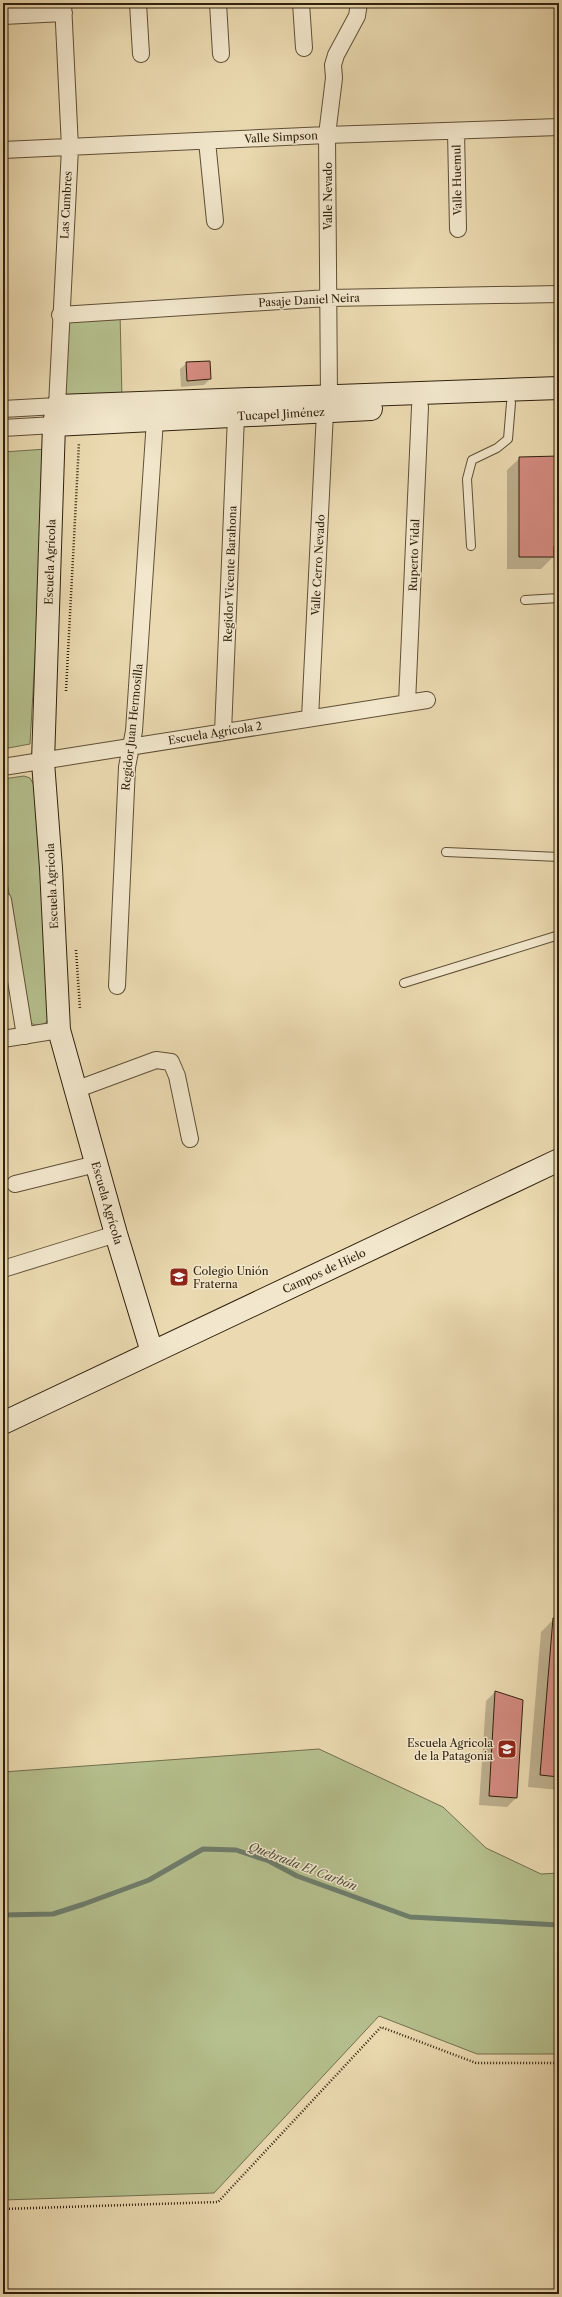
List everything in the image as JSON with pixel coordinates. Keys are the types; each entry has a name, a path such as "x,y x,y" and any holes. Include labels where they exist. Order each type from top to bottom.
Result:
{"street":[{"path":"138,3 141,54"},
{"path":"218,3 221,54"},
{"path":"301,3 304,48"},
{"name":"Valle Nevado","path":"327,404 327,135 336,55 357,16 358,3"},
{"path":"3,16 64,8"},
{"name":"Las Cumbres","path":"56,416 60,315 70,148 64,8"},
{"name":"Valle Simpson","path":"3,150 327,135 559,127"},
{"name":"Valle Huemul","path":"456,131 458,229"},
{"path":"207,141 215,221"},
{"name":"Pasaje Daniel Neira","path":"60,315 328,298 559,294"},
{"name":"Tucapel Jiménez","path":"3,409 56,416 327,404 559,388"},
{"name":"Tucapel Jiménez","path":"3,428 56,416 80,424 236,416 327,404 420,407 559,402"},
{"name":"Valle Cerro Nevado","path":"310,718 327,404"},
{"name":"Ruperto Vidal","path":"407,703 420,407"},
{"name":"Escuela Agrícola","path":"56,416 43,762 51,868 59,1030 116,1234 152,1352"},
{"name":"Regidor Vicente Barahona","path":"224,732 236,416"},
{"name":"Regidor Juan Hermosilla","path":"116,986 127,767 134,731 155,420"},
{"name":"Escuela Agrícola 2","path":"3,767 43,762 130,746 427,700"},
{"path":"3,900 24,1036"},
{"path":"3,1039 59,1030"},
{"path":"75,1090 156,1060 171,1062 177,1076 190,1139"},
{"name":"Campos de Hielo","path":"3,1423 559,1160"},
{"path":"14,1184 96,1164"},
{"path":"3,1269 116,1234"}],"lane":[{"path":"471,546 467,478 470,466 472,460 497,448 508,439 511,403"},
{"path":"525,600 559,598"},
{"path":"446,852 559,857"},
{"path":"404,982 559,934"}],"path":[{"path":"66,694 80,424"},
{"path":"75,946 80,1009"},
{"path":"3,2209 218,2202 381,2027 476,2063 559,2063"}],"green space":[{"path":"120,313 122,398 63,401 64,318"},
{"path":"47,449 30,744 3,749 3,452"},
{"path":"24,776 30,778 34,785 52,1014 46,1022 41,1025 31,1023 27,1011 3,855 3,779"},
{"path":"319,1749 443,1807 486,1848 541,1874 559,1873 559,2054 477,2054 379,2016 214,2193 3,2200 3,1772"}],"building":[{"path":"210,361 211,379 187,381 186,362"},
{"path":"559,456 559,546 554,546 554,557 519,557 519,457"},
{"path":"553,1618 559,1619 559,1777 540,1775"},
{"path":"495,1691 523,1700 517,1798 489,1796"}],"waterway":[{"name":"Quebrada El Carbón","path":"3,1915 53,1914 84,1904 149,1880 203,1849 236,1850 269,1861 297,1876 410,1917 559,1925"}],"place":[{"name":"Colegio Unión Fraterna","path":"179,1277"},
{"name":"Escuela Agricola de la Patagonia","path":"507,1749"}]}
